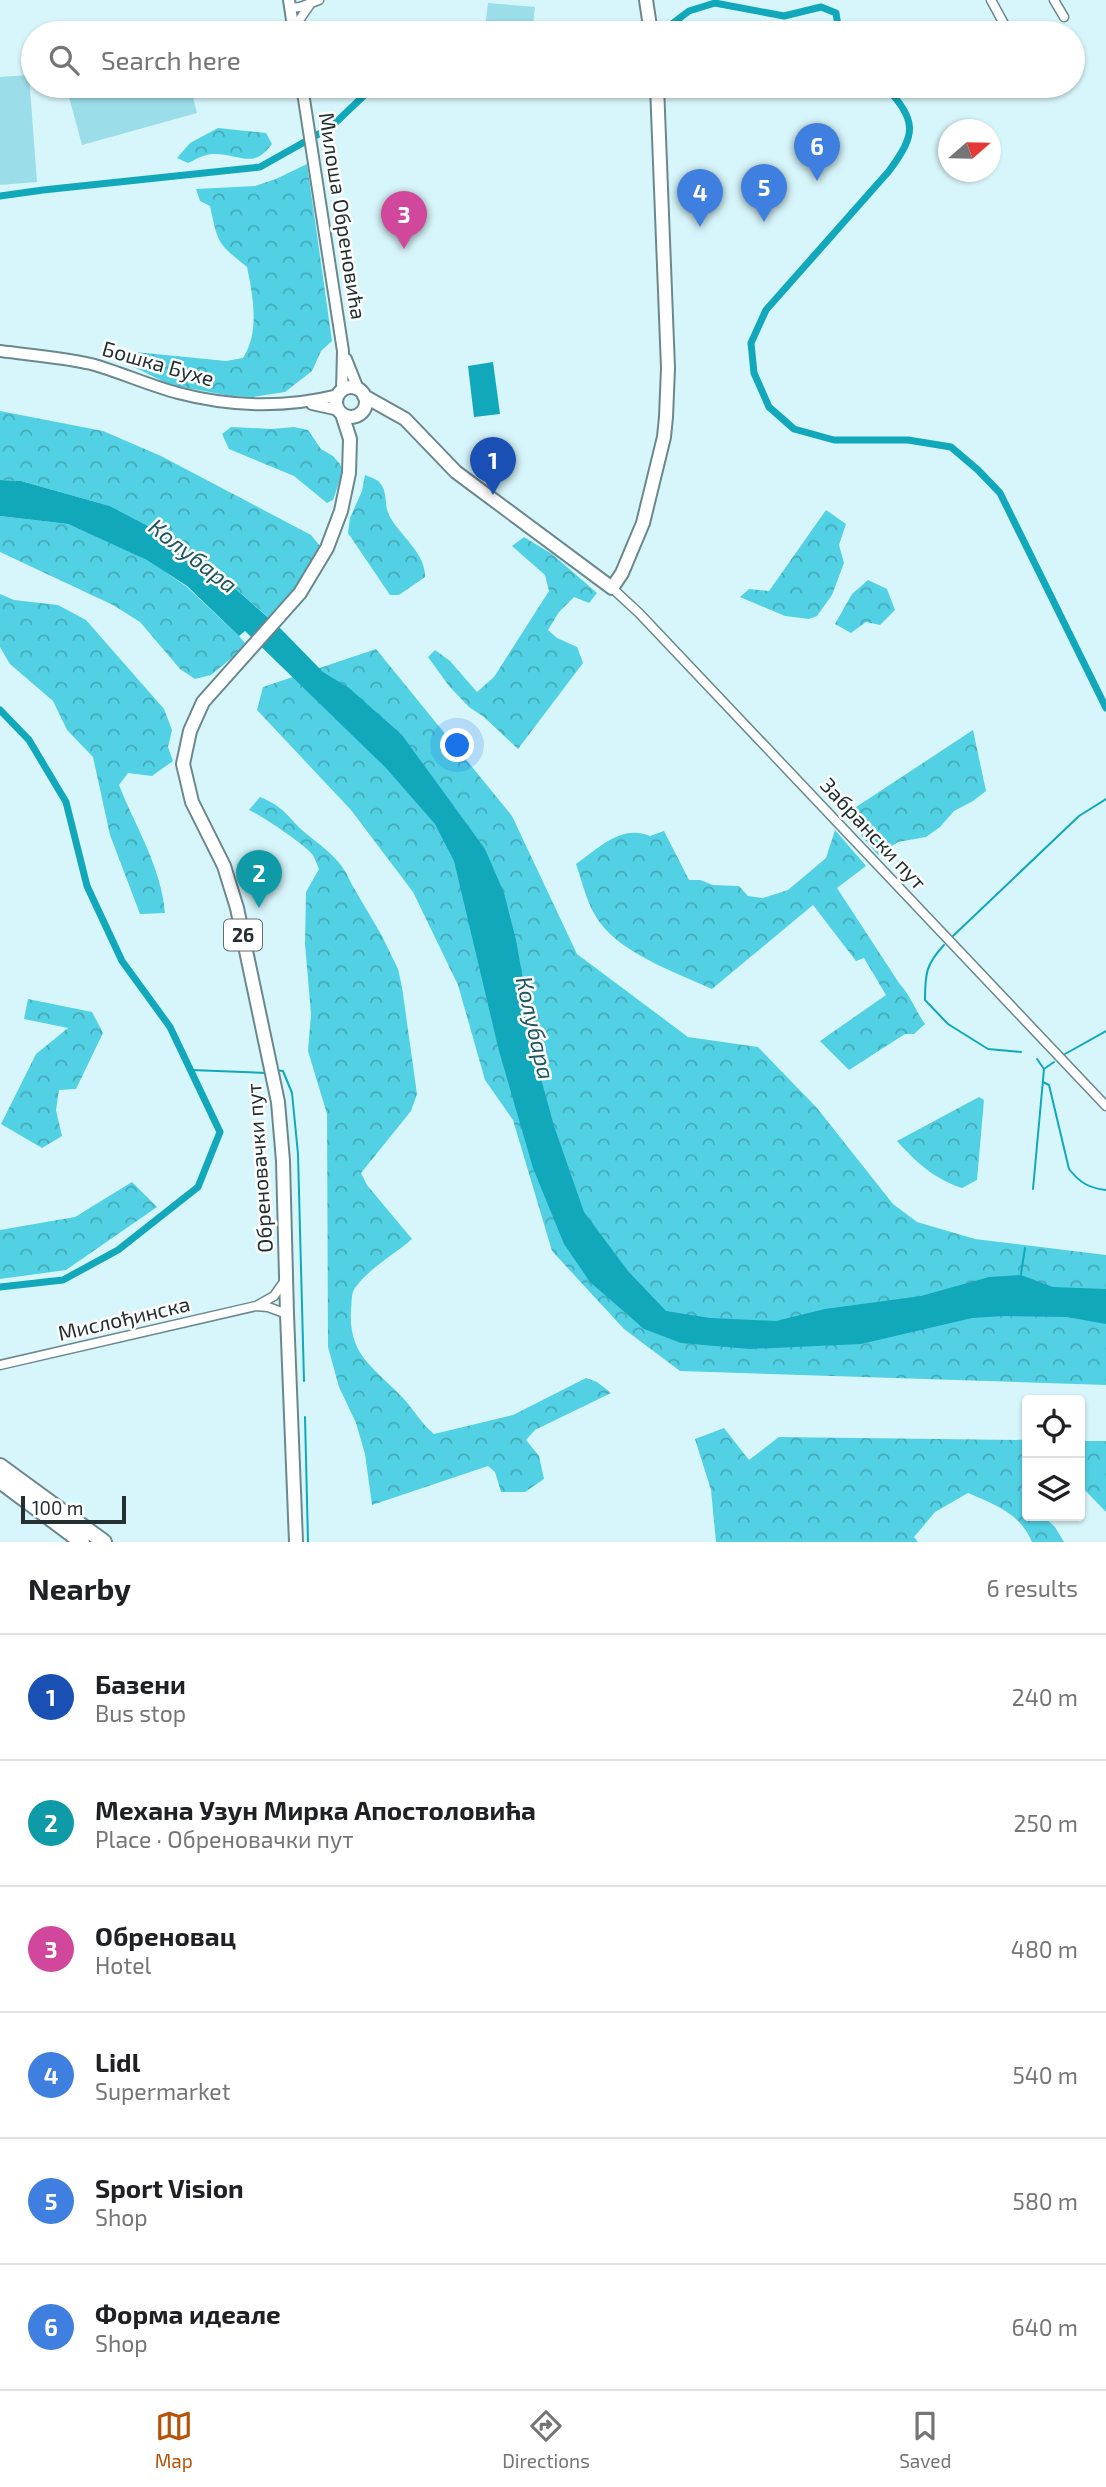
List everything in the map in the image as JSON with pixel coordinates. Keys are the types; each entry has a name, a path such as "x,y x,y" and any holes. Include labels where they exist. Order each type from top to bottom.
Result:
{"highway":[{"path":"0,1466 104,1542"},
{"path":"0,1481 82,1542"}],"main road":[{"path":"646,0 649,21"},
{"path":"340,393 349,388 361,403 396,413 412,425 456,472 612,588 622,573 643,523 664,437 666,417 668,368 657,98"},
{"name":"26","path":"340,393 336,401 349,435 351,460"},
{"path":"341,412 349,417 361,403"},
{"name":"26","path":"351,460 361,403"},
{"name":"Обреновачки пут","path":"296,1542 283,1161 273,1072 230,884 192,802 184,772 184,756 190,730 199,709 215,687 292,603 314,571 331,538 344,502 351,460"}],"street":[{"path":"990,0 1002,21"},
{"path":"1054,0 1064,18"},
{"path":"289,4 315,2"},
{"path":"300,21 315,2"},
{"name":"Милоша Обреновића","path":"304,98 343,351 361,403"},
{"name":"Бошка Бухе","path":"0,351 89,364 178,393 217,401 260,404 305,402 340,393"},
{"name":"Милоша Обреновића","path":"340,393 343,351"},
{"name":"Бошка Бухе","path":"305,402 341,412"},
{"name":"Забрански пут","path":"612,588 639,613 1106,1106"},
{"name":"Мислођинска","path":"0,1365 256,1306 274,1296 286,1279"},
{"name":"Мислођинска","path":"256,1306 287,1314"}],"green space":[{"path":"218,128 266,133 272,144 259,157 252,159 212,154 188,163 177,158 190,143"},
{"path":"307,164 332,341 321,351 312,371 285,392 253,397 231,396 171,385 111,356 125,351 226,361 243,358 252,337 254,314 247,267 220,241 210,206 200,201 196,189 255,186"},
{"path":"0,411 103,431 161,456 311,535 320,546 304,575 270,619 221,576 148,526 110,506 21,481 0,480"},
{"path":"231,427 294,427 308,430 321,449 333,456 343,471 333,500 327,503 294,476 229,449 222,434"},
{"path":"365,475 377,480 382,487 389,515 417,552 424,568 425,577 399,595 390,595 348,533 350,518 362,491"},
{"path":"826,510 846,524 839,545 844,563 832,595 817,616 809,619 785,616 740,597 749,589 769,591"},
{"path":"0,516 68,524 147,559 187,587 239,636 245,647 211,675 195,679 180,669 140,622 113,605 0,552"},
{"path":"524,537 552,554 597,593 589,603 574,597 559,612 548,630 557,638 577,647 583,663 518,749 484,717 469,707 449,686 428,657 435,650 450,661 477,692 494,677 549,591 545,575 512,546"},
{"path":"868,580 887,589 895,610 880,625 866,622 851,633 835,624 852,594"},
{"path":"0,594 14,600 58,605 86,620 164,709 172,730 168,747 173,761 152,776 128,773 119,785 159,879 165,913 140,914 110,835 93,757 67,730 53,701 10,664 0,647"},
{"path":"376,649 512,816 577,954 688,1037 758,1047 817,1108 893,1204 917,1222 975,1239 1106,1255 1106,1385 680,1371 624,1329 552,1251 513,1120 485,1080 458,985 413,892 351,810 257,710 263,687"},
{"path":"973,730 986,791 954,811 940,827 926,837 898,842 878,855 844,815"},
{"path":"260,797 280,808 342,867 382,936 398,969 402,987 417,1094 411,1111 361,1173 367,1185 412,1239 367,1274 354,1290 351,1325 358,1350 434,1434 513,1415 586,1378 597,1382 611,1393 535,1430 526,1440 539,1456 544,1479 525,1492 501,1492 495,1472 488,1466 372,1505 365,1454 356,1423 339,1387 328,1347 327,1114 308,1051 311,1014 305,944 306,892 319,869 307,849 249,810"},
{"path":"835,830 866,866 837,888 925,1024 914,1034 905,1034 849,1070 820,1041 886,995 864,958 856,961 813,905 712,989 665,968 616,940 595,915 576,864 620,835 639,833 650,836 664,831 689,880 700,880 713,885 739,886 748,896 763,898 788,890 826,858"},
{"path":"28,999 92,1012 103,1033 76,1089 59,1090 56,1110 62,1136 42,1148 1,1124 36,1054 68,1028 24,1019"},
{"path":"979,1097 984,1100 977,1180 962,1188 943,1180 919,1163 897,1141"},
{"path":"132,1182 157,1207 66,1270 0,1279 0,1230 75,1217"},
{"path":"724,1428 749,1460 779,1437 1022,1440 1022,1521 1048,1521 1064,1542 1032,1542 1014,1517 968,1493 935,1512 914,1537 918,1542 716,1542 711,1490 695,1439"},
{"path":"1085,1441 1106,1441 1106,1512 1085,1490"}],"shaded area":[{"path":"488,3 535,7 533,21 486,21"},
{"path":"21,76 21,98 31,98 37,182 0,185 0,77"},
{"path":"69,98 193,98 197,113 82,145"},
{"path":"493,362 500,414 474,417 468,366"},
{"path":"0,480 21,481 110,506 148,526 221,576 281,629 323,672 349,688 402,735 485,849 504,893 516,940 540,1075 554,1126 584,1212 628,1271 666,1311 710,1318 776,1321 825,1309 921,1296 989,1277 1021,1275 1053,1287 1106,1289 1106,1324 1067,1317 972,1318 861,1344 750,1349 681,1343 644,1329 590,1282 564,1244 533,1168 499,1051 454,861 435,824 386,768 245,631 239,636 187,586 147,560 68,524 0,516"}],"waterway":[{"path":"676,21 689,11 715,3 784,16 821,7 836,13 837,21"},
{"path":"0,196 260,167 331,127 361,98"},
{"path":"896,98 908,118 910,127 905,147 889,171 766,310 751,343 754,373 769,407 794,429 834,440 908,440 951,447 978,470 1000,493 1106,708"},
{"path":"0,710 29,740 66,802 87,886 122,961 170,1027 220,1132 198,1187 118,1250 63,1280 0,1287"},
{"path":"953,936 1079,816 1106,799"},
{"path":"944,945 933,958 928,970 925,1000 948,1024 988,1049 1021,1052"},
{"path":"1065,1054 1106,1031"},
{"path":"1033,1189 1044,1069 1037,1059"},
{"path":"1044,1069 1054,1062"},
{"path":"191,1070 267,1073"},
{"path":"275,1070 283,1071 292,1093 298,1154 304,1381"},
{"path":"1043,1082 1049,1085 1069,1169 1085,1184 1106,1190"},
{"path":"1021,1274 1025,1248"},
{"path":"305,1417 308,1542"}],"place":[{"name":"Форма идеале","path":"817,181"},
{"name":"Sport Vision","path":"764,222"},
{"name":"Lidl","path":"700,227"},
{"name":"Обреновац","path":"404,249"},
{"name":"Базени","path":"493,495"},
{"name":"Механа Узун Мирка Апостоловића","path":"259,908"}],"water label":[{"name":"Колубара","path":"193,556"},
{"name":"Колубара","path":"535,1028"}]}
